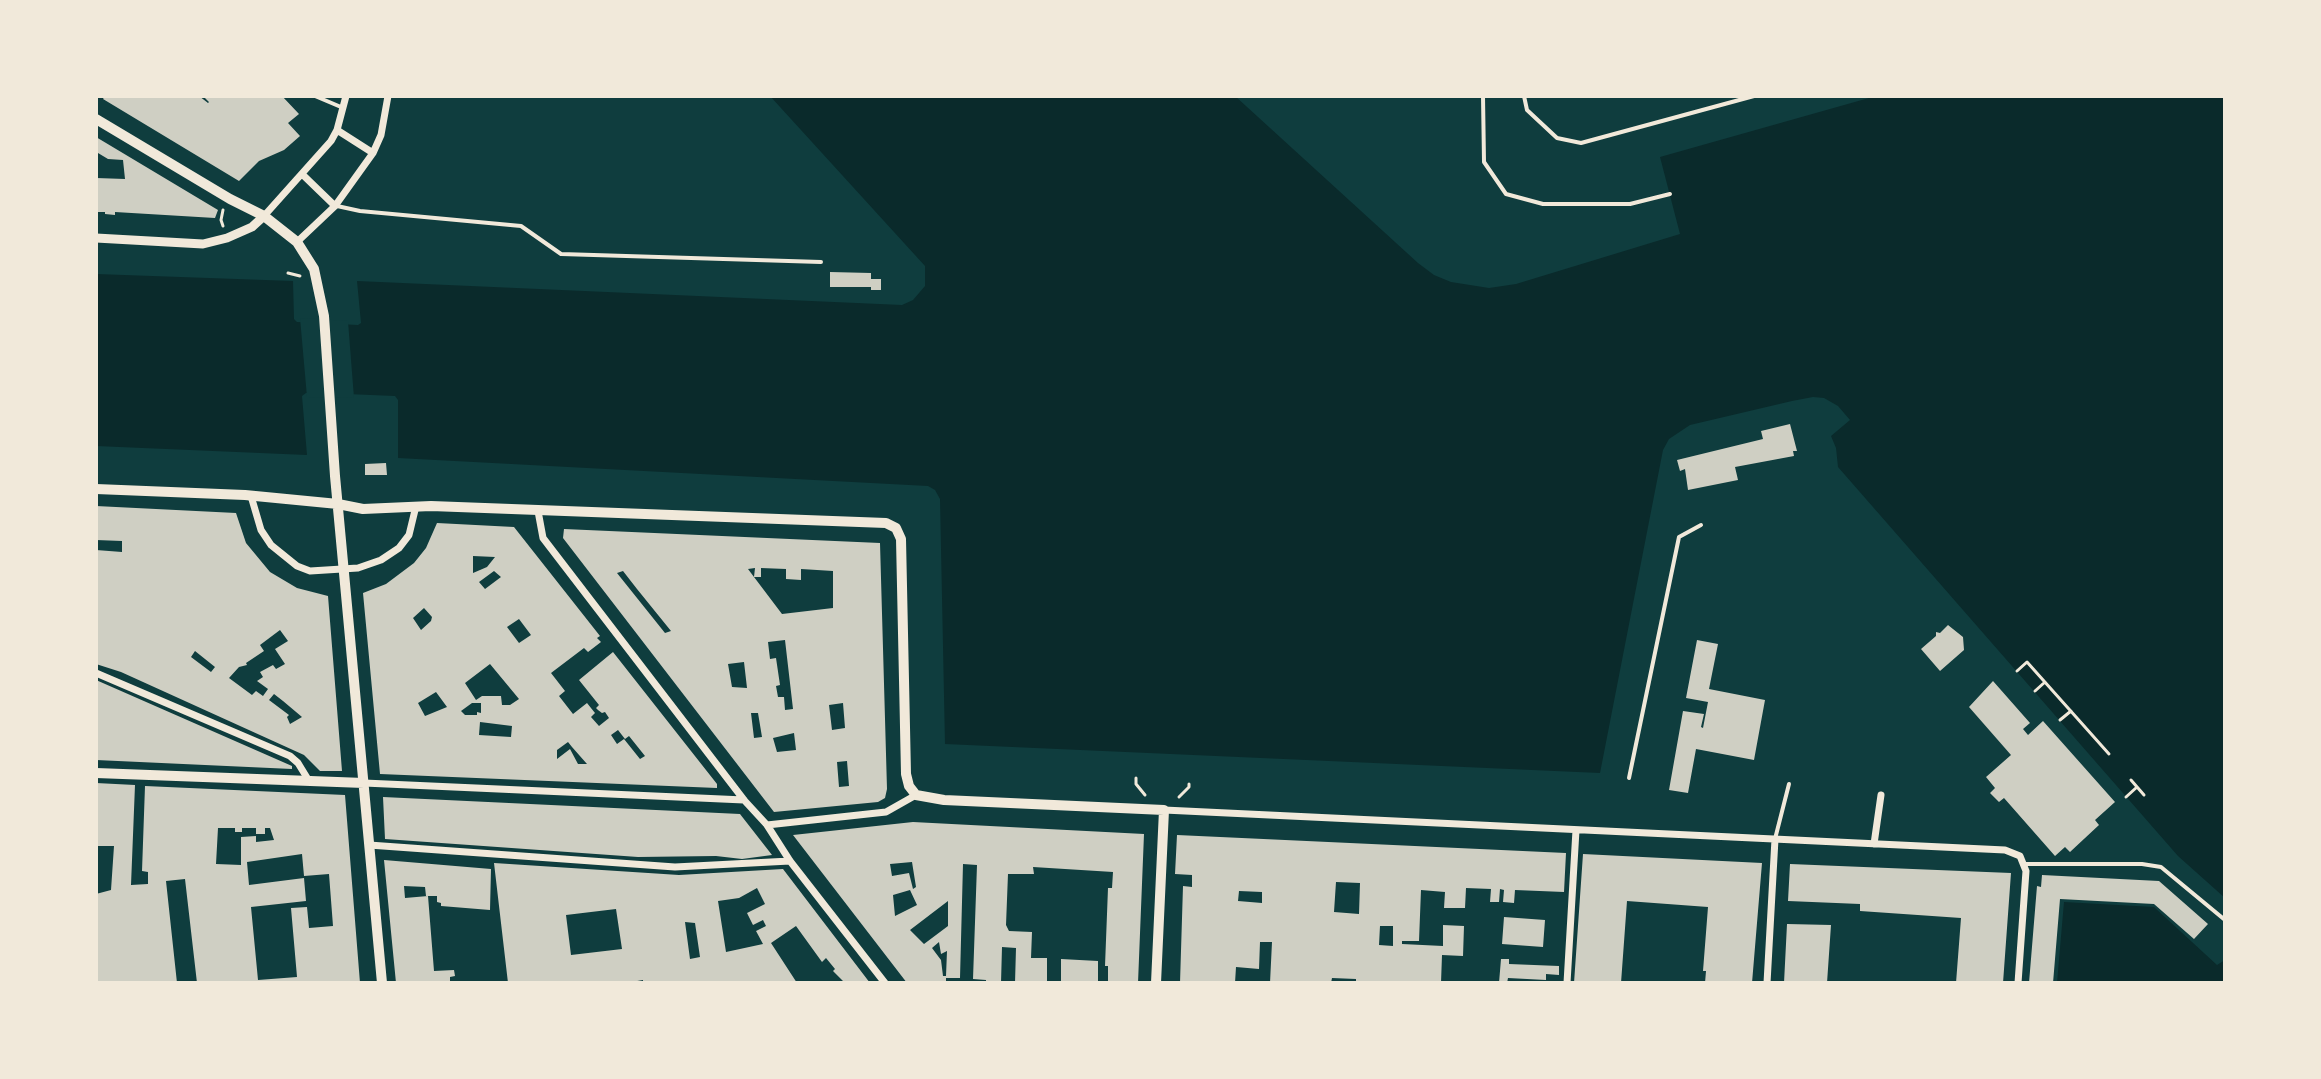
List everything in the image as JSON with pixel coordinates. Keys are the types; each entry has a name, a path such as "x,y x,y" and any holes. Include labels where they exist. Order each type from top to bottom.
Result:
{"main road":[{"path":"96,119 264,216 297,242 314,269 324,316 382,983"},
{"path":"96,489 248,496 363,509 416,506 886,523 896,528 901,539 906,774 909,786 916,795 944,800 1164,810 1156,983"},
{"path":"96,773 364,783"}],"street":[{"path":"96,238 203,244 252,227 303,175 337,130 346,96"},
{"path":"297,242 336,206 373,153 381,135 388,96"},
{"path":"337,130 373,153"},
{"path":"303,175 336,206"},
{"path":"248,496 261,530 271,545 310,571 344,573 381,560 399,548 409,535 416,506"},
{"path":"538,511 543,538 744,800 767,825 790,861 885,983"},
{"path":"96,673 290,756 309,781"},
{"path":"364,783 744,800"},
{"path":"767,825 886,812 916,795"},
{"path":"1874,844 1881,795"},
{"path":"1164,810 2005,850 2020,856 2025,864 2018,983"},
{"path":"1567,983 1576,830"},
{"path":"1767,983 1775,839"},
{"path":"369,845 675,867 790,861"}],"lane":[{"path":"315,96 344,108"},
{"path":"1483,96 1484,162 1506,194 1543,204 1630,204 1670,194"},
{"path":"1524,96 1527,110 1557,138 1581,143 1754,96"},
{"path":"336,206 521,226 561,254 821,262"},
{"path":"1629,778 1679,537 1701,525"},
{"path":"1775,839 1789,784"},
{"path":"2025,864 2161,867 2225,920"}],"path":[{"path":"2017,671 2027,662 2109,754"},
{"path":"2035,691 2045,682"},
{"path":"2060,720 2071,711"},
{"path":"1136,778 1136,784 1145,795"},
{"path":"2131,780 2144,795"},
{"path":"1179,797 1189,784"},
{"path":"2126,797 2137,787"}],"water":[{"path":"770,96 1235,96 1418,263 1434,275 1451,282 1489,288 1516,284 1680,234 1660,157 1876,96 2225,96 2225,898 2178,856 1838,467 1831,436 1850,420 1838,406 1824,398 1792,401 1690,425 1669,439 1663,450 1600,773 945,744 940,499 935,490 928,486 398,458 398,400 395,396 306,393 302,396 307,455 96,446 96,274 293,281 294,319 297,322 358,325 361,323 357,281 902,305 913,300 925,286 925,266"},
{"path":"2064,902 2154,907 2217,965 2225,960 2225,983 2057,983"}],"pier":[{"path":"300,318 348,321 354,398 307,397"}],"building":[{"path":"105,96 199,96 208,103 203,96 282,96 299,114 288,123 300,136 284,150 259,161 239,181 103,99"},
{"path":"96,137 218,210 215,218 96,212 96,178 125,179 123,160 108,159 98,153 96,156"},
{"path":"830,272 871,273 871,279 881,279 881,290 871,290 871,287 830,287"},
{"path":"1790,424 1797,451 1793,451 1794,456 1735,467 1738,480 1688,490 1685,469 1680,471 1677,460 1763,439 1761,431"},
{"path":"386,463 387,475 365,475 365,464"},
{"path":"96,506 236,513 246,543 270,572 297,588 328,596 342,771 320,771 304,755 121,672 96,664 96,550 122,552 122,541 96,540","holes":["280,630 288,641 275,649 285,664 276,669 273,665 260,672 263,677 257,681 268,689 263,696 256,691 252,695 229,678 239,667 247,665 264,651 260,645","195,651 215,667 211,672 191,657","274,694 302,717 290,724 289,715 269,700"]},
{"path":"437,523 514,527 600,636 597,638 601,642 588,652 584,648 551,673 565,691 559,696 573,714 587,703 595,713 591,717 599,726 609,718 596,708 599,705 579,680 613,652 717,784 717,788 380,774 363,593 386,584 414,563 426,548","holes":["473,556 495,557 487,567 473,573","494,571 501,577 485,589 479,582","424,608 432,617 421,630 413,618","519,619 531,635 519,643 507,627","490,664 519,699 510,705 502,705 501,696 482,696 476,700 465,683","436,692 447,707 425,716 418,703","472,703 481,703 481,713 465,715 461,711","480,722 512,726 511,737 479,735","618,730 625,739 629,736 645,756 640,759 624,739 617,744 611,735","568,742 587,764 578,764 570,749 557,759 557,750"]},
{"path":"564,529 880,543 885,798 878,802 774,812 563,538","holes":["761,568 786,569 786,579 801,580 801,569 833,571 833,608 782,614 754,577 761,577","623,571 671,631 665,633 617,573","785,640 793,709 785,710 784,697 778,697 776,686 780,685 776,658 770,659 768,642","744,662 747,688 732,687 728,664","843,703 845,728 832,730 829,705","751,713 758,713 762,737 754,738","794,733 796,750 777,752 773,738","847,761 849,786 839,787 837,762"]},
{"path":"1948,625 1963,637 1964,650 1940,671 1921,649 1936,636 1936,632 1940,633"},
{"path":"1697,640 1718,644 1709,689 1765,700 1754,760 1696,749 1688,793 1669,790 1683,711 1704,714 1703,728 1708,702 1686,698"},
{"path":"96,680 292,766 292,769 96,760"},
{"path":"1993,681 2030,723 2023,729 2028,735 2043,721 2115,802 2095,820 2099,825 2070,852 2065,847 2055,856 2004,798 1999,802 1990,793 1995,788 1986,777 2011,755 1969,707"},
{"path":"96,783 135,785 131,885 148,884 148,872 142,871 145,786 345,795 360,983 197,983 185,879 166,881 177,983 96,983 96,894 111,890 114,846 96,846","holes":["218,828 235,828 235,832 242,832 242,828 256,828 256,834 265,834 265,828 270,828 274,840 256,842 256,836 241,837 241,865 216,864","302,854 304,876 329,874 333,926 309,928 307,907 291,908 297,977 258,980 251,907 306,901 304,878 249,885 247,862"]},
{"path":"383,797 740,814 772,855 742,859 716,856 638,857 385,839"},
{"path":"913,822 1144,834 1138,983 1108,983 1108,966 1105,966 1108,888 1112,888 1113,872 1033,867 1034,874 1008,874 1006,925 1009,931 1032,932 1031,958 1047,958 1047,983 1015,983 1016,948 1002,947 1001,983 986,983 986,980 973,979 977,865 963,864 960,978 946,978 946,983 907,983 793,835","holes":["912,862 916,887 913,889 909,873 892,876 890,864","910,890 917,905 895,916 893,895","948,901 948,926 924,944 910,930","939,942 941,954 947,951 946,976 943,976 941,960 932,948"]},
{"path":"1177,835 1566,853 1564,892 1515,890 1514,903 1503,902 1504,890 1500,889 1499,902 1490,902 1491,889 1466,888 1465,908 1444,908 1445,892 1421,890 1419,941 1402,941 1402,944 1443,946 1443,925 1464,926 1463,956 1442,955 1441,983 1356,983 1356,979 1332,978 1331,983 1270,983 1272,942 1260,942 1259,969 1236,967 1235,983 1180,983 1183,886 1192,887 1192,875 1175,874","holes":["1336,882 1360,883 1359,914 1334,912","1239,891 1262,892 1262,903 1238,901","1380,926 1393,926 1393,946 1379,945"]},
{"path":"1583,854 1762,863 1752,983 1705,983 1706,971 1703,971 1708,907 1627,901 1621,983 1574,983"},
{"path":"384,860 491,869 490,910 441,906 437,896 428,896 434,971 454,970 455,976 450,977 450,983 396,983","holes":["404,886 425,887 428,896 405,898"]},
{"path":"494,863 679,875 783,869 870,983 845,983 826,958 822,962 796,926 771,943 797,983 643,983 643,980 626,983 508,983","holes":["757,888 765,904 747,913 753,925 763,920 766,926 756,931 763,944 726,952 718,901 739,898","616,909 622,949 571,955 566,915","685,922 695,923 700,957 690,959"]},
{"path":"1790,864 2011,873 2003,983 1956,983 1961,918 1860,911 1860,904 1788,901"},
{"path":"2042,875 2159,881 2208,924 2194,939 2154,904 2060,899 2053,983 2029,983 2037,886 2041,887"},
{"path":"1504,917 1545,920 1543,947 1502,944"},
{"path":"1787,924 1831,925 1827,983 1784,983"},
{"path":"1061,959 1098,961 1098,983 1061,983"},
{"path":"1501,959 1509,959 1509,964 1559,966 1559,975 1546,974 1546,980 1508,978 1507,983 1499,983"}]}
